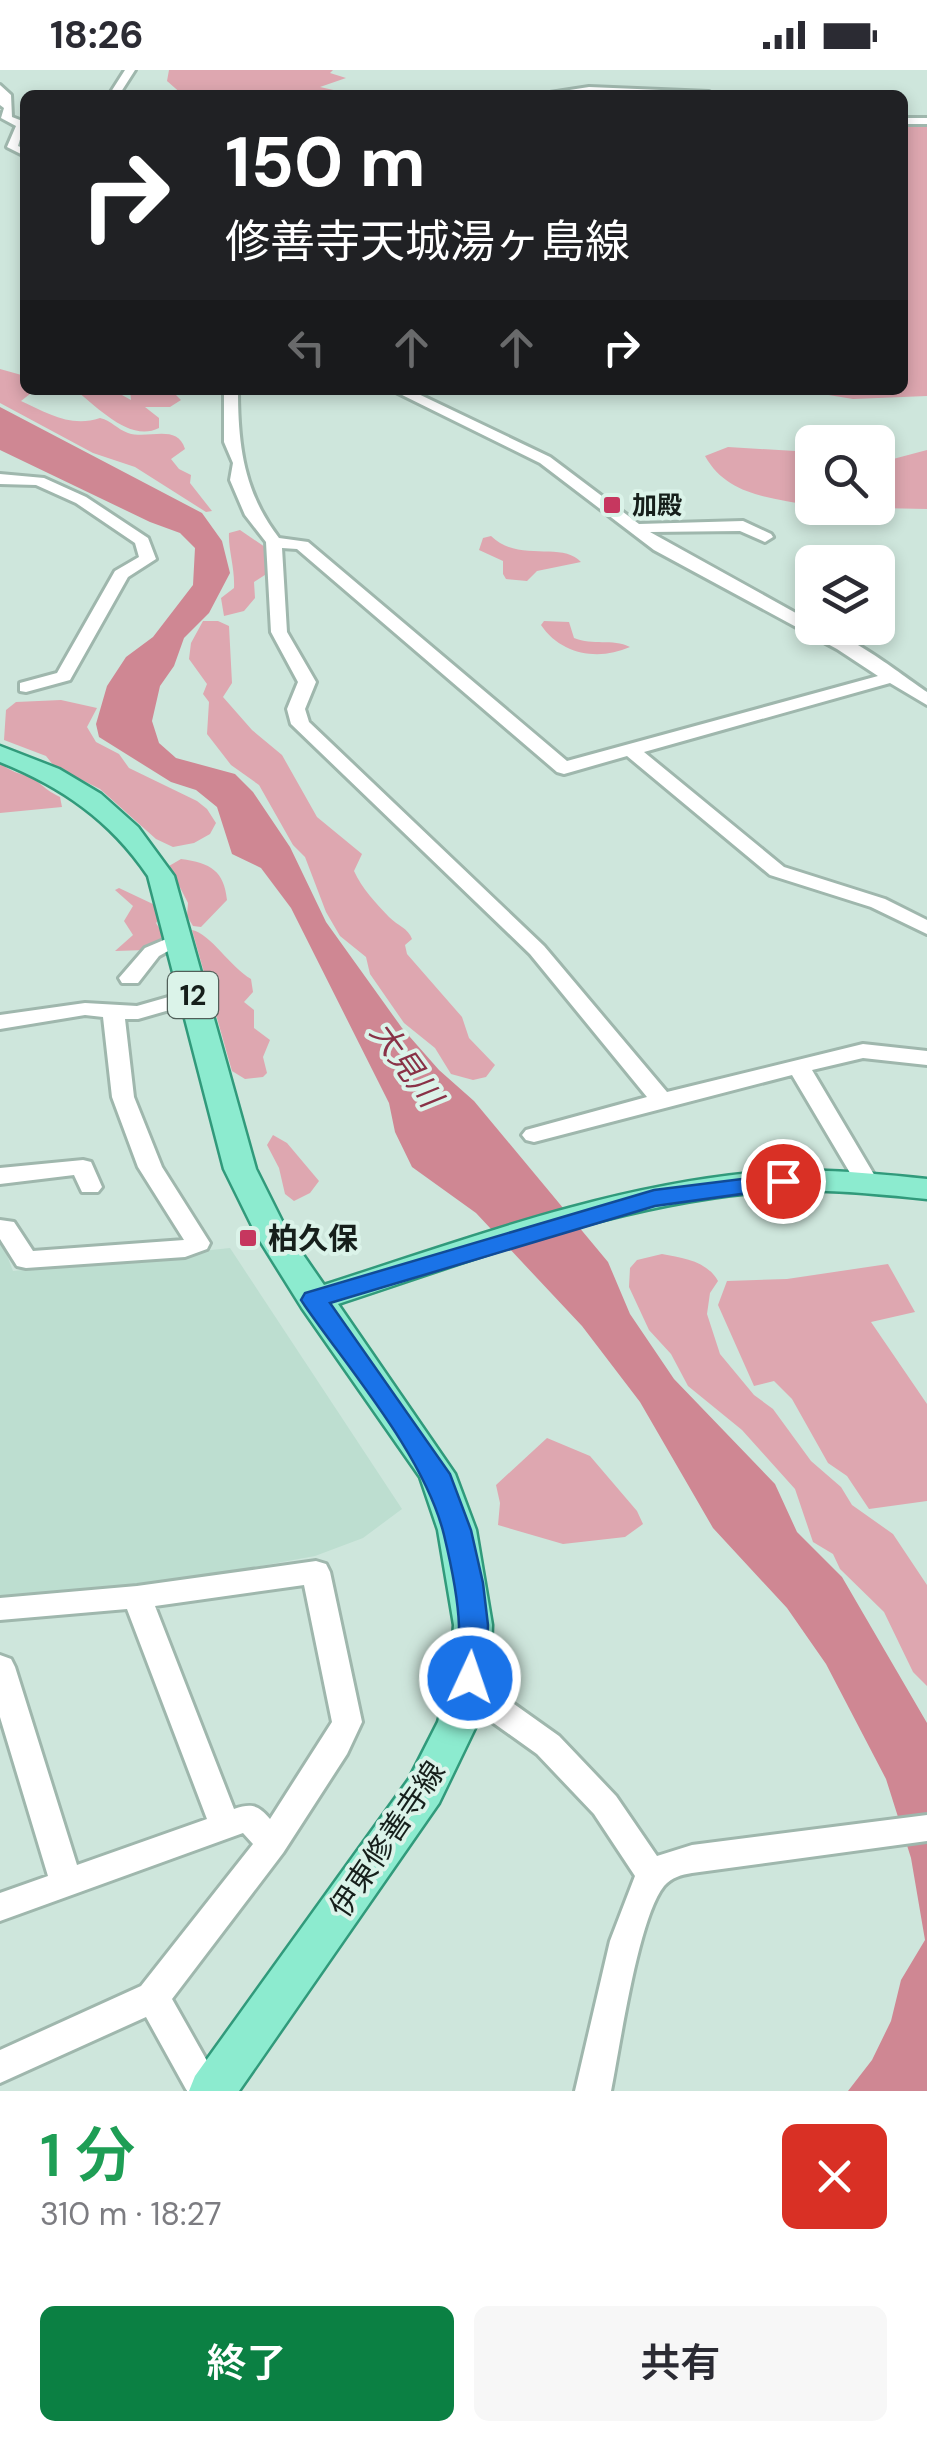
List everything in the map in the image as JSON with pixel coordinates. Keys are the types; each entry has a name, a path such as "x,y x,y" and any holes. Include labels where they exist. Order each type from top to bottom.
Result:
{"main road":[{"name":"伊東修善寺線","path":"0,753 86,792 140,842 161,876 240,1169 273,1236 314,1300 436,1474 457,1530 468,1583 474,1625 468,1688 458,1722 424,1791 209,2091"},
{"path":"314,1300 654,1198 752,1183 867,1182 927,1189"}],"street":[{"path":"0,88 6,94 3,102 9,107 6,118 20,124"},
{"path":"20,129 12,147 20,151"},
{"path":"231,395 230,442 238,458 238,480 253,514 274,542 279,632 307,682 296,709 300,724 537,950 662,1100"},
{"path":"420,395 451,402"},
{"path":"420,395 451,402 545,460 660,547 815,629 927,700"},
{"path":"0,478 39,481 81,500 142,541 148,555 143,563 121,574 116,592 64,676 26,687"},
{"path":"634,528 668,524 743,526 765,537"},
{"path":"274,542 302,545 564,768 893,677"},
{"path":"631,750 778,871 878,904 927,928"},
{"path":"130,978 152,952 178,940"},
{"path":"0,1022 85,1009 138,1012 193,996"},
{"path":"2,1223 26,1260 185,1249 198,1243 150,1167 130,1114 124,1097 113,1012"},
{"path":"534,1136 864,1051 927,1058"},
{"path":"799,1068 867,1182"},
{"path":"0,1176 83,1167 90,1187"},
{"path":"0,1609 136,1597 316,1572 346,1722 336,1746 272,1842 153,1997 0,2067"},
{"path":"136,1597 225,1825"},
{"path":"0,1667 66,1883"},
{"path":"468,1688 548,1745 605,1805 652,1875"},
{"path":"0,1907 249,1816 272,1842"},
{"path":"593,2091 626,1948 652,1875 669,1864 692,1859 927,1828"},
{"path":"153,1997 209,2091"}],"shaded area":[{"path":"169,70 333,70 330,73 346,78 320,87 334,90 177,90 167,81"},
{"path":"908,125 927,125 927,396 853,399 829,395 908,395"},
{"path":"0,369 20,375 20,395 29,395 21,401 50,414 79,421 100,418 136,435 176,437 185,449 171,459 191,475 190,483 212,511 206,512 135,467 93,453 0,403"},
{"path":"81,395 122,395 131,400 130,395 176,395 181,400 170,407 145,407 159,418 159,428 137,431 115,421"},
{"path":"728,447 795,451 795,503 738,487 715,470 705,456"},
{"path":"927,450 927,509 895,508 895,458"},
{"path":"240,530 265,547 268,573 254,582 255,598 244,611 224,616 221,598 234,588 229,533"},
{"path":"491,536 514,548 563,553 581,562 537,571 527,581 506,579 503,561 479,550 483,538"},
{"path":"203,621 229,626 232,683 223,697 252,730 282,755 317,817 362,854 354,871 357,878 384,912 408,932 412,939 405,945 407,954 462,1017 469,1038 495,1065 486,1077 473,1080 451,1074 435,1048 404,1023 370,974 366,957 340,936 326,912 305,857 293,845 259,785 231,765 207,734 209,702 203,694 207,684 189,659 191,643"},
{"path":"544,621 569,622 574,638 630,647 606,654 570,649 549,635 541,625"},
{"path":"61,700 97,708 87,727 96,742 119,754 129,768 207,809 216,823 210,834 194,843 173,847 156,839 100,789 54,766 46,756 4,740 6,710 16,702"},
{"path":"0,762 60,797 62,807 0,813"},
{"path":"181,859 214,870 223,882 227,900 201,927 193,926 187,916 188,903 169,866"},
{"path":"119,888 155,905 160,918 156,923 166,939 146,950 115,951 133,935 124,921 133,906 115,890"},
{"path":"192,930 251,979 253,992 244,1002 254,1010 254,1028 270,1040 263,1057 267,1073 263,1077 245,1079 232,1071"},
{"path":"273,1135 287,1143 319,1181 310,1193 294,1201 285,1194 279,1168 267,1145"},
{"path":"0,1237 13,1271 230,1248 402,1509 363,1538 315,1556 131,1590 0,1599"},
{"path":"662,1254 694,1262 713,1274 718,1281 710,1293 707,1314 720,1354 754,1395 773,1409 811,1461 841,1487 852,1505 893,1534 927,1585 927,1686 913,1672 884,1612 840,1569 833,1554 813,1542 795,1489 742,1430 688,1386 671,1354 649,1330 629,1287 630,1268 637,1260"},
{"path":"888,1264 915,1312 871,1322 927,1404 927,1501 869,1509 847,1476 828,1463 792,1399 774,1381 754,1386 718,1305 727,1281 787,1279"},
{"path":"547,1438 590,1456 637,1511 643,1524 625,1537 563,1544 498,1525 500,1503 496,1485"}],"water":[{"name":"大見川","path":"0,407 202,513 222,541 230,573 209,613 184,638 174,666 160,686 152,721 159,743 176,758 235,774 253,792 290,847 326,922 402,1028 439,1070 474,1101 608,1262 630,1314 674,1379 775,1484 797,1532 842,1577 927,1723 927,2091 848,2091 872,2060 891,2021 901,1980 925,1940 911,1858 886,1779 826,1664 787,1608 713,1528 640,1402 582,1326 476,1213 412,1167 395,1132 389,1103 291,908 261,868 232,854 217,807 196,790 171,782 99,737 96,724 107,686 126,657 153,637 193,585 195,548 180,533 0,450"}],"place":[{"name":"加殿","path":"612,505"},
{"name":"柏久保","path":"248,1238"}],"route":[{"path":"470,1678 474,1625 468,1583 457,1530 436,1474 314,1300 654,1198 783,1181"}]}
